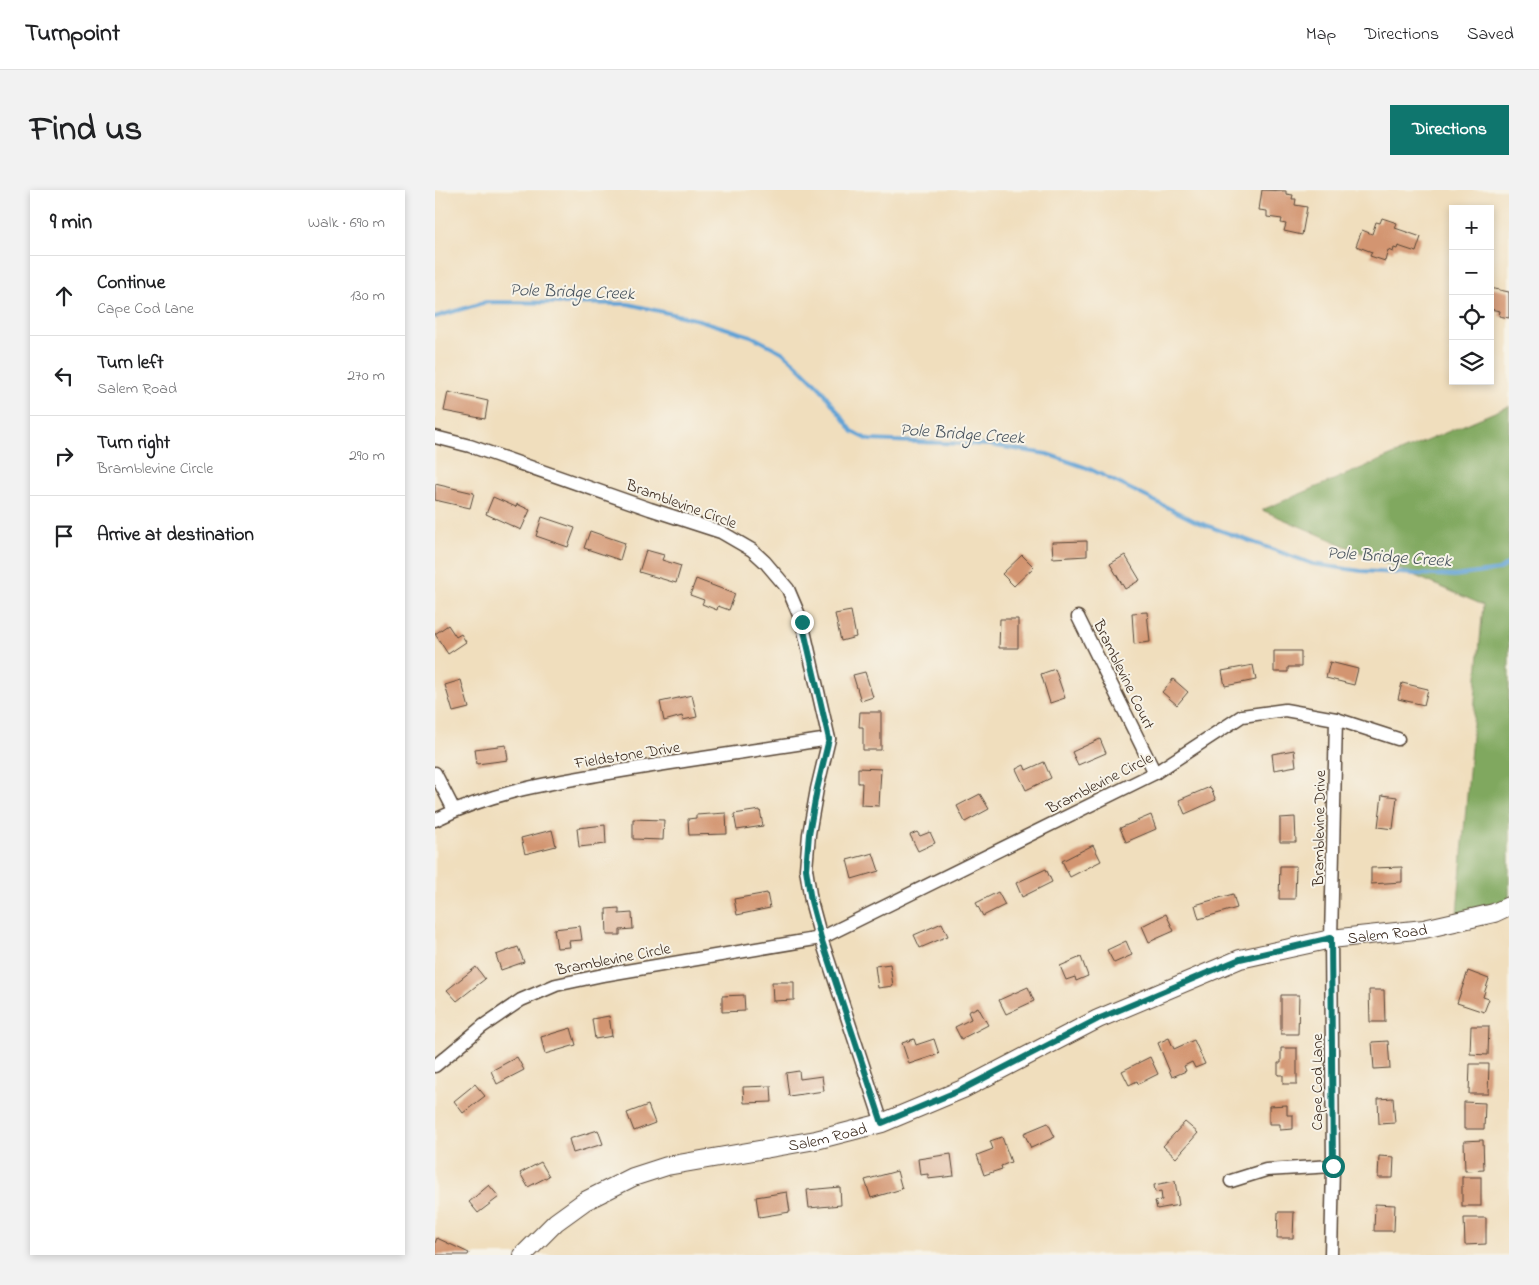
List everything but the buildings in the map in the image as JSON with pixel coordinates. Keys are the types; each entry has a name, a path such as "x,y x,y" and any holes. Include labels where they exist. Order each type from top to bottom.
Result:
{"street":[{"name":"Bramblevine Circle","path":"435,438 470,446 721,532 752,550 777,575 796,605 802,622 829,739 809,834 806,869 811,901 821,938 882,1123"},
{"name":"Bramblevine Court","path":"1079,617 1155,773"},
{"name":"Bramblevine Circle","path":"435,1066 483,1026 521,1000 556,985 603,974 821,938 1155,773 1242,716 1285,710 1336,719 1398,739"},
{"name":"Bramblevine Drive","path":"1331,938 1336,719"},
{"name":"Fieldstone Drive","path":"435,820 454,810 529,786 829,739"},
{"path":"435,773 454,810"},
{"name":"Salem Road","path":"523,1255 556,1222 585,1201 633,1177 667,1166 816,1140 882,1123 963,1089 1098,1019 1240,959 1331,938 1423,929 1494,913 1509,906"},
{"name":"Cape Cod Lane","path":"1331,938 1333,1166 1331,1255"},
{"path":"1231,1181 1266,1170 1333,1166"}],"green space":[{"path":"1509,406 1509,901 1457,914 1483,605 1262,510"}],"waterway":[{"name":"Pole Bridge Creek","path":"435,317 486,302 628,304 699,320 751,336 782,352 821,389 853,432 869,440 990,445 1047,454 1090,469 1197,522 1313,564 1361,571 1454,576 1499,570 1509,563"}],"route":[{"path":"802,622 829,739 809,834 806,869 811,901 821,938 882,1123 963,1089 1098,1019 1240,959 1331,938 1333,1166"}]}
